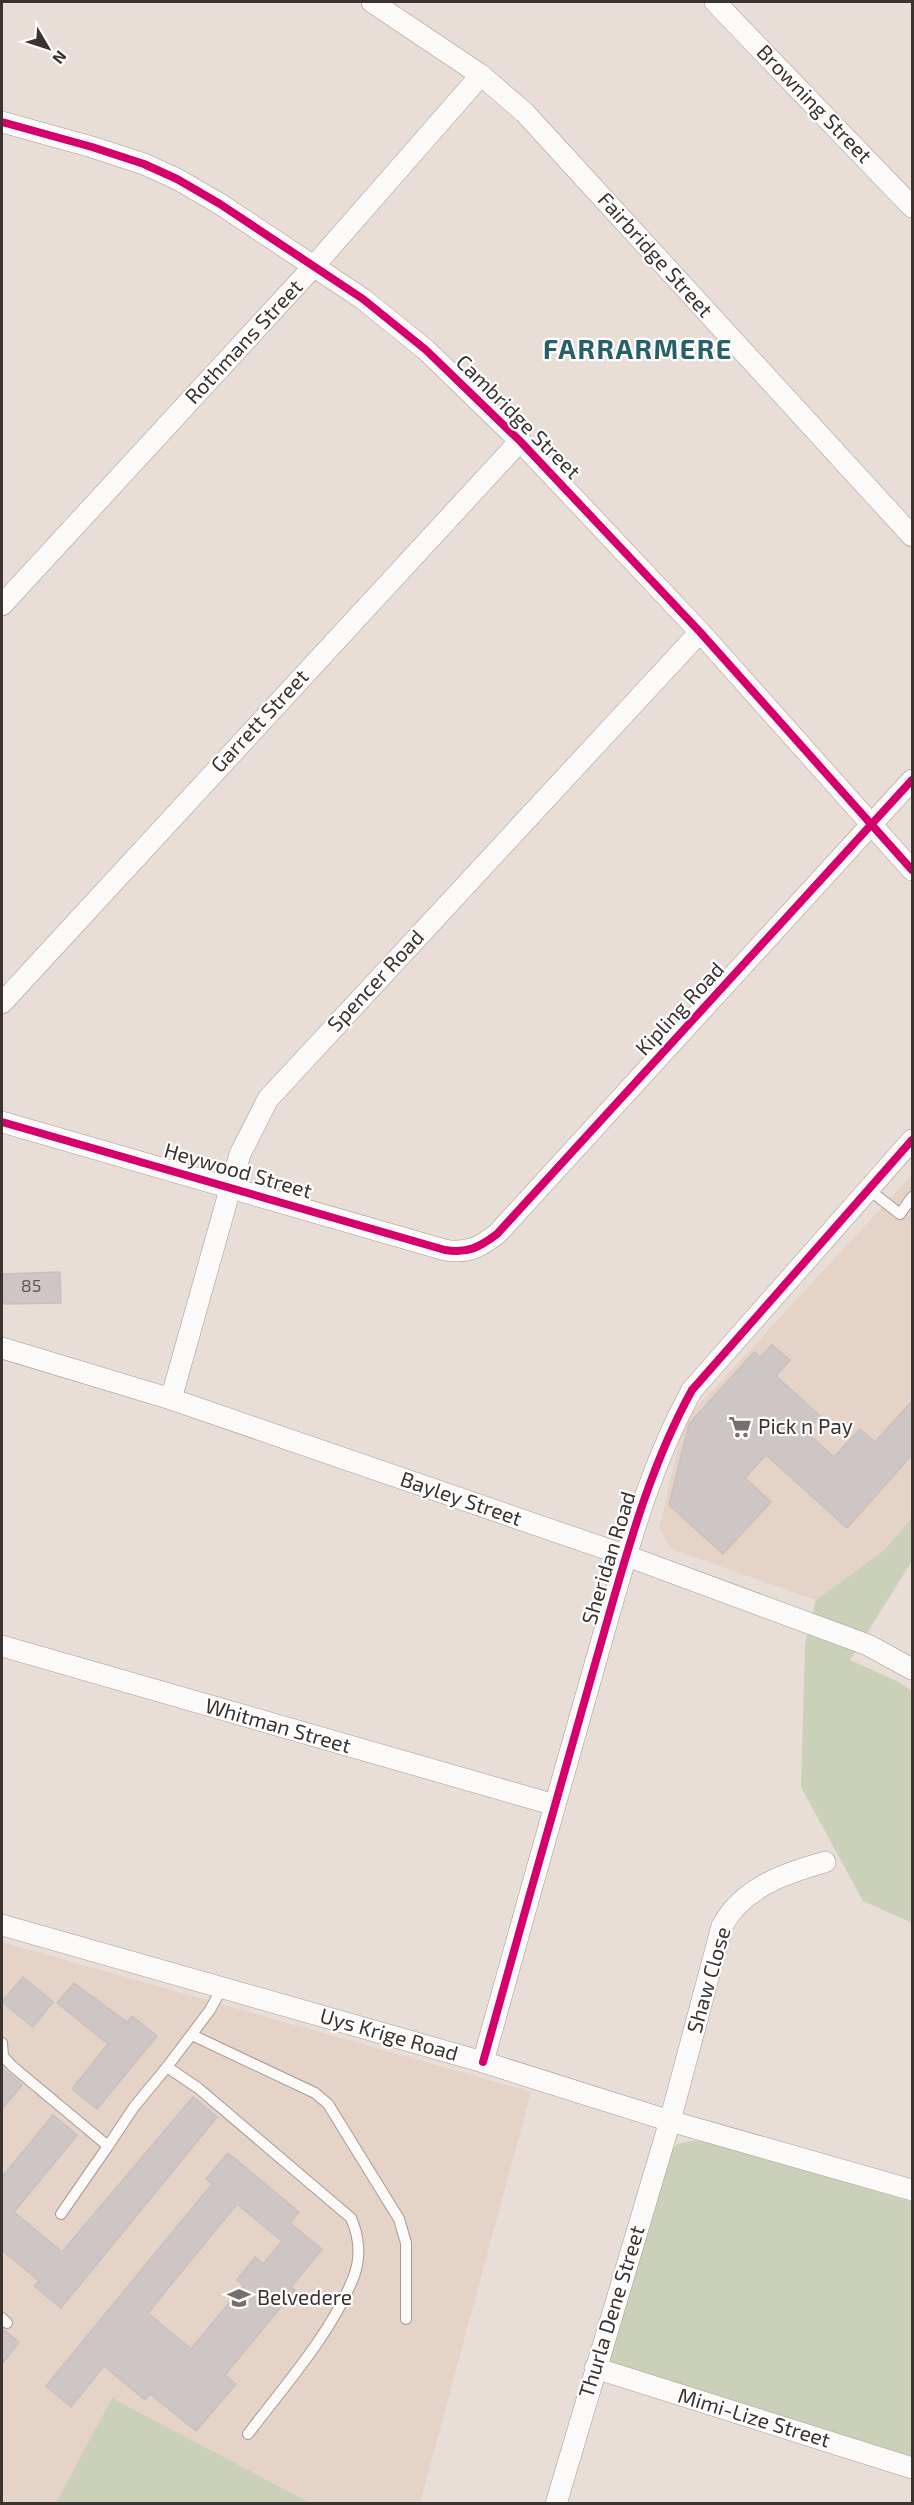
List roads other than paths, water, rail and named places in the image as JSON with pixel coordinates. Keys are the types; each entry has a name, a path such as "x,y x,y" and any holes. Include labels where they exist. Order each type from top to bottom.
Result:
{"street":[{"name":"Fairbridge Street","path":"372,2 481,75 525,113 912,536"},
{"name":"Browning Street","path":"715,2 912,207"},
{"name":"Rothmans Street","path":"2,605 314,266 481,75"},
{"name":"Cambridge Street","path":"2,122 92,147 159,170 220,204 363,299 426,350 520,441 700,632 912,870"},
{"name":"Garrett Street","path":"2,1003 520,441"},
{"name":"Spencer Road","path":"171,1399 230,1187 251,1129 268,1099 700,632"},
{"name":"Kipling Road","path":"464,1252 474,1249 497,1234 873,826 912,780"},
{"name":"Heywood Street","path":"2,1122 433,1247 464,1252"},
{"name":"Sheridan Road","path":"483,2062 627,1556 661,1452 692,1390 912,1140"},
{"name":"Bayley Street","path":"2,1348 171,1399 627,1556 868,1645 912,1669"},
{"name":"Whitman Street","path":"2,1646 555,1805"},
{"name":"Shaw Close","path":"670,2121 722,1926 730,1911 755,1891 788,1872 825,1862"},
{"name":"Uys Krige Road","path":"2,1925 483,2062 670,2121 912,2190"},
{"name":"Thurla Dene Street","path":"556,2504 670,2121"},
{"name":"Mimi-Lize Street","path":"595,2368 912,2468"}],"lane":[{"path":"868,1189 900,1214 912,1197"},
{"path":"61,2214 134,2107 192,2035 222,1988"},
{"path":"192,2035 315,2093 328,2104 399,2219 406,2242 406,2319"},
{"path":"2,2043 3,2056 12,2066 108,2146"},
{"path":"167,2067 198,2088 334,2201 351,2218 358,2240 354,2276 322,2336 248,2434"}],"place":[{"name":"Pick n Pay","path":"740,1427"},
{"name":"Belvedere","path":"239,2298"}],"district":[{"name":"FARRARMERE","path":"638,350"}]}
